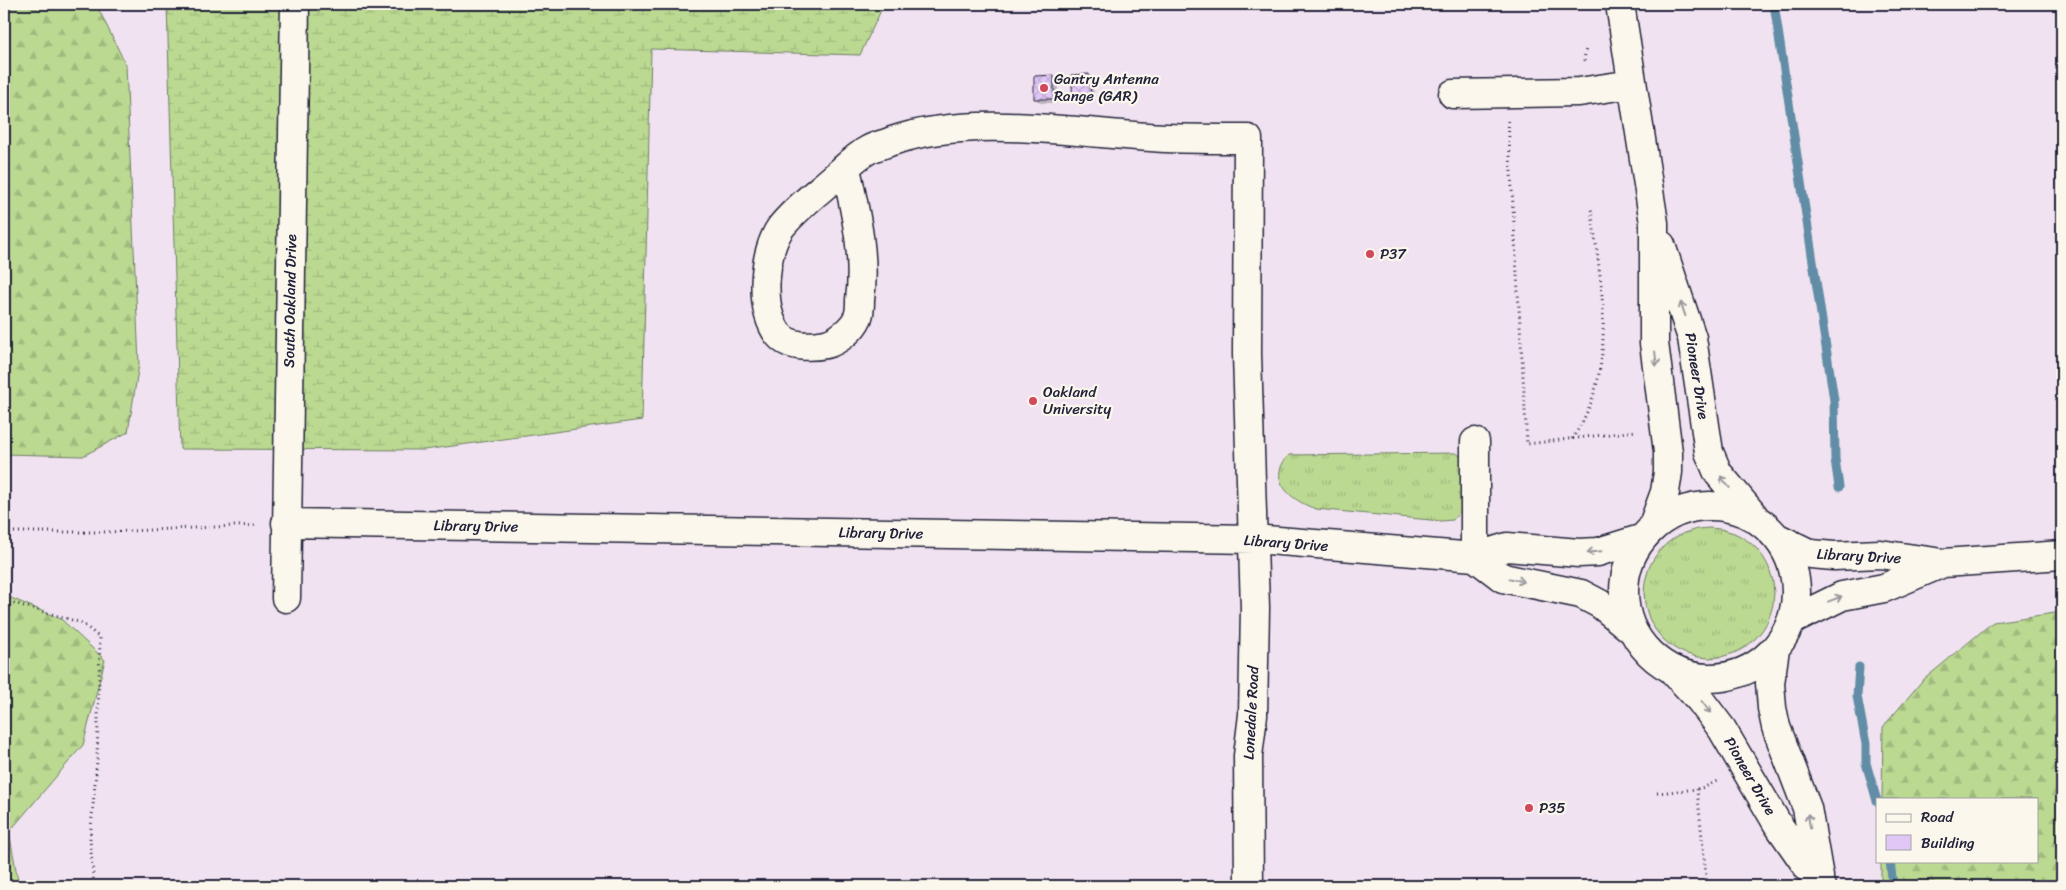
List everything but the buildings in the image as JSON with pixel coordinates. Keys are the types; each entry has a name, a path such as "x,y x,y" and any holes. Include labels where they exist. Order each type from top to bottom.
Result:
{"street":[{"name":"South Oakland Drive","path":"286,598 294,4"},
{"name":"Pioneer Drive","path":"1620,4 1654,223 1654,343 1668,452 1665,492 1647,532"},
{"path":"1453,94 1579,92 1632,84"},
{"name":"Lonedale Road","path":"846,168 868,149 914,133 960,128 1090,132 1165,138 1248,139 1247,354 1254,539 1253,716 1248,756 1249,886"},
{"path":"846,168 857,221 862,264 858,317 847,331 832,342 812,346 793,344 778,335 769,314 764,287 768,260 780,228 803,204 846,168"},
{"name":"Pioneer Drive","path":"1654,223 1692,338 1709,452 1718,473 1757,519"},
{"path":"1475,442 1475,558"},
{"path":"1715,505 1737,509 1757,519 1778,538 1792,563 1796,592 1792,621 1775,649 1753,667 1728,677 1700,678 1673,671 1656,660 1642,647 1632,630 1624,607 1623,583 1629,560 1647,532 1672,513 1693,506 1715,505"},
{"name":"Library Drive","path":"286,523 1254,539 1475,558 1507,547 1579,553 1598,552 1647,532"},
{"name":"Library Drive","path":"1778,538 1811,554 1834,556 1880,554 1943,563 2062,555"},
{"name":"Library Drive","path":"1475,558 1504,578 1581,594 1600,604 1632,630"},
{"name":"Library Drive","path":"1792,621 1842,596 1884,588 1943,563"},
{"name":"Pioneer Drive","path":"1673,671 1700,700 1722,728 1777,823 1821,886 1806,808 1776,727 1772,708 1770,683 1775,649"}],"path":[{"path":"1508,120 1527,444 1642,430"},
{"path":"1572,439 1591,404 1599,376 1604,335 1604,314 1591,208"},
{"path":"4,532 106,532 286,523"},
{"path":"4,600 82,624 100,638 97,761 90,839 94,886"},
{"path":"1657,793 1697,789 1721,779"},
{"path":"1697,789 1707,886"}],"shaded area":[{"name":"Oakland University","path":"4,4 2062,4 2062,886 4,886"}],"green space":[{"path":"4,4 96,4 126,65 139,364 128,432 83,456 4,454"},
{"path":"167,4 884,4 860,55 651,49 642,420 424,450 180,449"},
{"path":"1456,453 1466,460 1468,502 1453,520 1441,521 1316,509 1298,501 1284,488 1281,481 1282,464 1289,455"},
{"path":"1709,528 1722,529 1734,533 1755,547 1769,568 1773,580 1773,606 1769,618 1755,639 1734,653 1722,657 1709,658 1696,657 1684,653 1663,639 1649,618 1645,606 1644,593 1645,580 1649,568 1663,547 1684,533 1696,529"},
{"path":"4,595 61,619 105,660 83,745 9,832 19,886 4,886"},
{"path":"2062,612 2062,886 1881,886 1881,862 2038,862 2038,798 1882,798 1883,727 1922,681 1993,622"}],"waterway":[{"path":"1774,4 1834,400 1835,459 1839,487"},
{"path":"1859,667 1857,696 1866,744 1866,763 1876,798"},
{"path":"1890,862 1893,886"}],"place":[{"name":"Gantry Antenna Range (GAR)","path":"1044,88"},
{"name":"P37","path":"1370,254"},
{"name":"Oakland University","path":"1033,401"},
{"name":"P35","path":"1529,808"}]}
